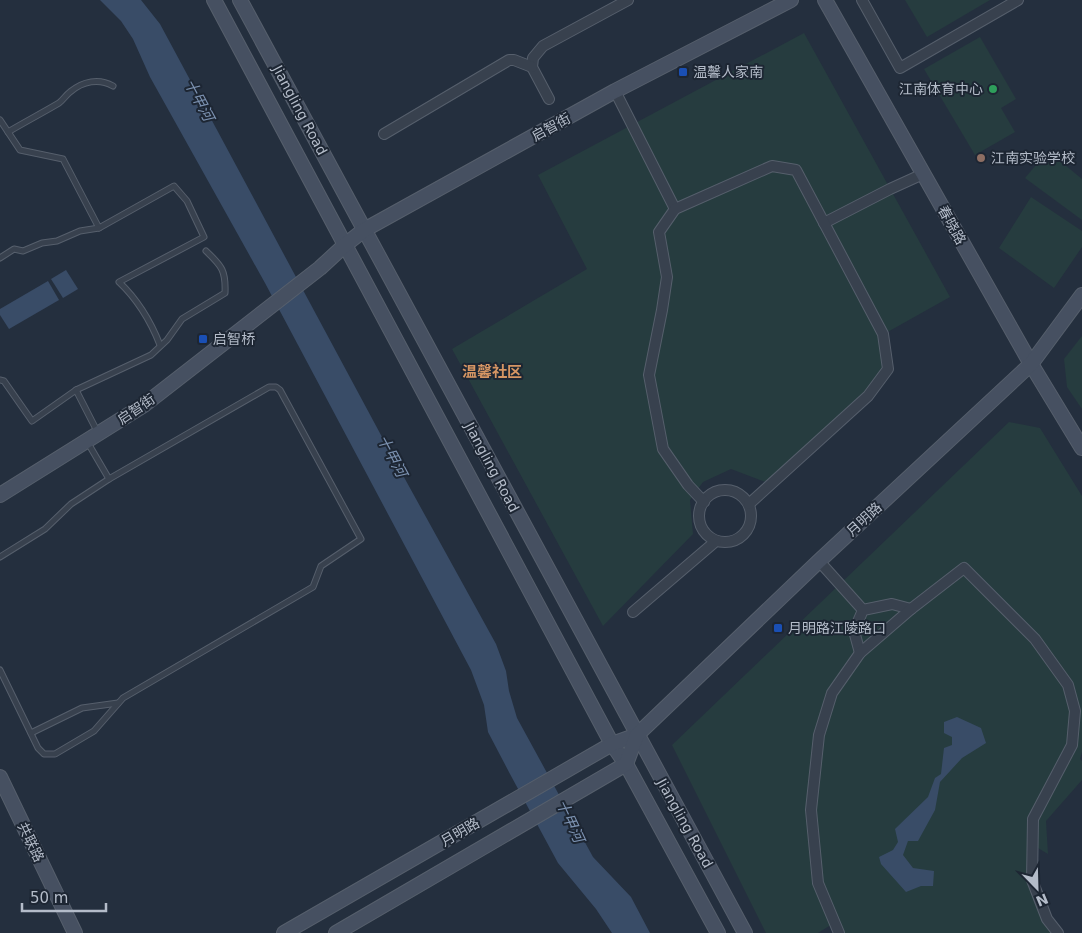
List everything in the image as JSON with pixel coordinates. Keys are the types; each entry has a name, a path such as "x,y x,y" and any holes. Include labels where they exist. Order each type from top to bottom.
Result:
{"street":[{"name":"Jiangling Road","path":"214,0 612,744 626,764 718,933"},
{"name":"Jiangling Road","path":"240,0 745,933"},
{"path":"549,99 532,66 533,58 543,46 628,0"},
{"name":"启智街","path":"0,495 144,405 320,268 364,230 615,91 791,0"},
{"name":"春晓路","path":"825,0 1031,364 1082,448"},
{"path":"862,0 900,68 1018,0"},
{"path":"384,134 509,60 532,66"},
{"path":"615,91 675,209"},
{"path":"704,502 688,485 663,450 649,375 667,277 659,232 675,209 772,166 796,170 884,334 888,369 868,396 749,504"},
{"path":"824,223 923,174"},
{"name":"月明路","path":"284,933 612,744 637,735 819,561 1031,364 1082,295"},
{"path":"723,490 738,493 749,504 751,522 748,530 734,541 716,541 709,537 700,524 700,509 704,502 716,492 723,490"},
{"path":"633,612 716,541"},
{"path":"819,561 864,610"},
{"path":"839,933 818,883 811,810 819,736 832,693 860,653 911,609 964,568 1035,639 1068,684 1075,711 1072,746 1033,820 1032,880 1047,919 1058,933"},
{"path":"864,610 892,604 911,609"},
{"path":"860,653 854,631 864,610"},
{"name":"月明路","path":"336,933 626,764 637,735"},
{"name":"共联路","path":"0,777 75,933"}],"lane":[{"path":"8,132 61,101 69,92 80,85 91,82 106,82 114,86"},
{"path":"0,120 20,150 63,159 99,228"},
{"path":"0,258 14,249 23,252 42,243 57,241 80,231 99,228 174,186 187,201 204,237 119,282 129,291 138,304 155,331 160,345"},
{"path":"0,380 4,382 32,420 76,390 151,355 167,340 182,319 225,293 226,280 224,269 206,251"},
{"path":"0,557 45,529 71,504 109,479 269,387 276,387 280,390 361,539 321,566 312,587 123,698 94,731 55,754 44,754 38,748 0,670"},
{"path":"76,390 109,479"},
{"path":"31,733 82,708 118,703"}],"green space":[{"path":"905,0 990,0 927,37"},
{"path":"804,33 950,297 884,334 888,369 868,396 771,484 731,469 703,482 690,500 693,534 603,626 452,349 587,269 538,175"},
{"path":"980,37 1016,99 1001,108 1015,132 975,155 924,69"},
{"path":"1048,151 1082,179 1082,220 1025,178"},
{"path":"1031,197 1082,231 1082,247 1054,288 999,248"},
{"path":"1082,336 1082,409 1067,387 1064,359"},
{"path":"1009,422 1040,428 1082,496 1082,752 1080,759 1082,761 1082,780 1046,821 1048,854 1033,845 1032,880 1058,933 839,933 834,923 818,933 766,933 672,745"}],"water":[{"name":"十甲河","path":"100,0 141,0 160,24 389,450 496,644 506,671 509,691 517,718 593,857 631,897 650,933 612,933 596,909 558,863 488,732 484,705 471,670 265,283 150,77 133,39 121,21"},
{"path":"66,270 78,289 63,298 51,279"},
{"path":"48,281 59,300 9,329 0,315 0,309"},
{"path":"957,717 981,728 986,743 962,758 940,782 935,810 918,841 908,841 903,855 913,868 934,871 933,886 921,886 906,892 881,864 879,857 893,850 898,842 895,829 928,797 935,778 941,774 944,748 952,745 952,737 944,733 944,722"}],"place":[{"name":"温馨人家南","path":"683,72"},
{"name":"江南体育中心","path":"993,89"},
{"name":"江南实验学校","path":"981,158"},
{"name":"启智桥","path":"203,339"},
{"name":"月明路江陵路口","path":"778,628"}],"district":[{"name":"温馨社区","path":"492,372"}]}
